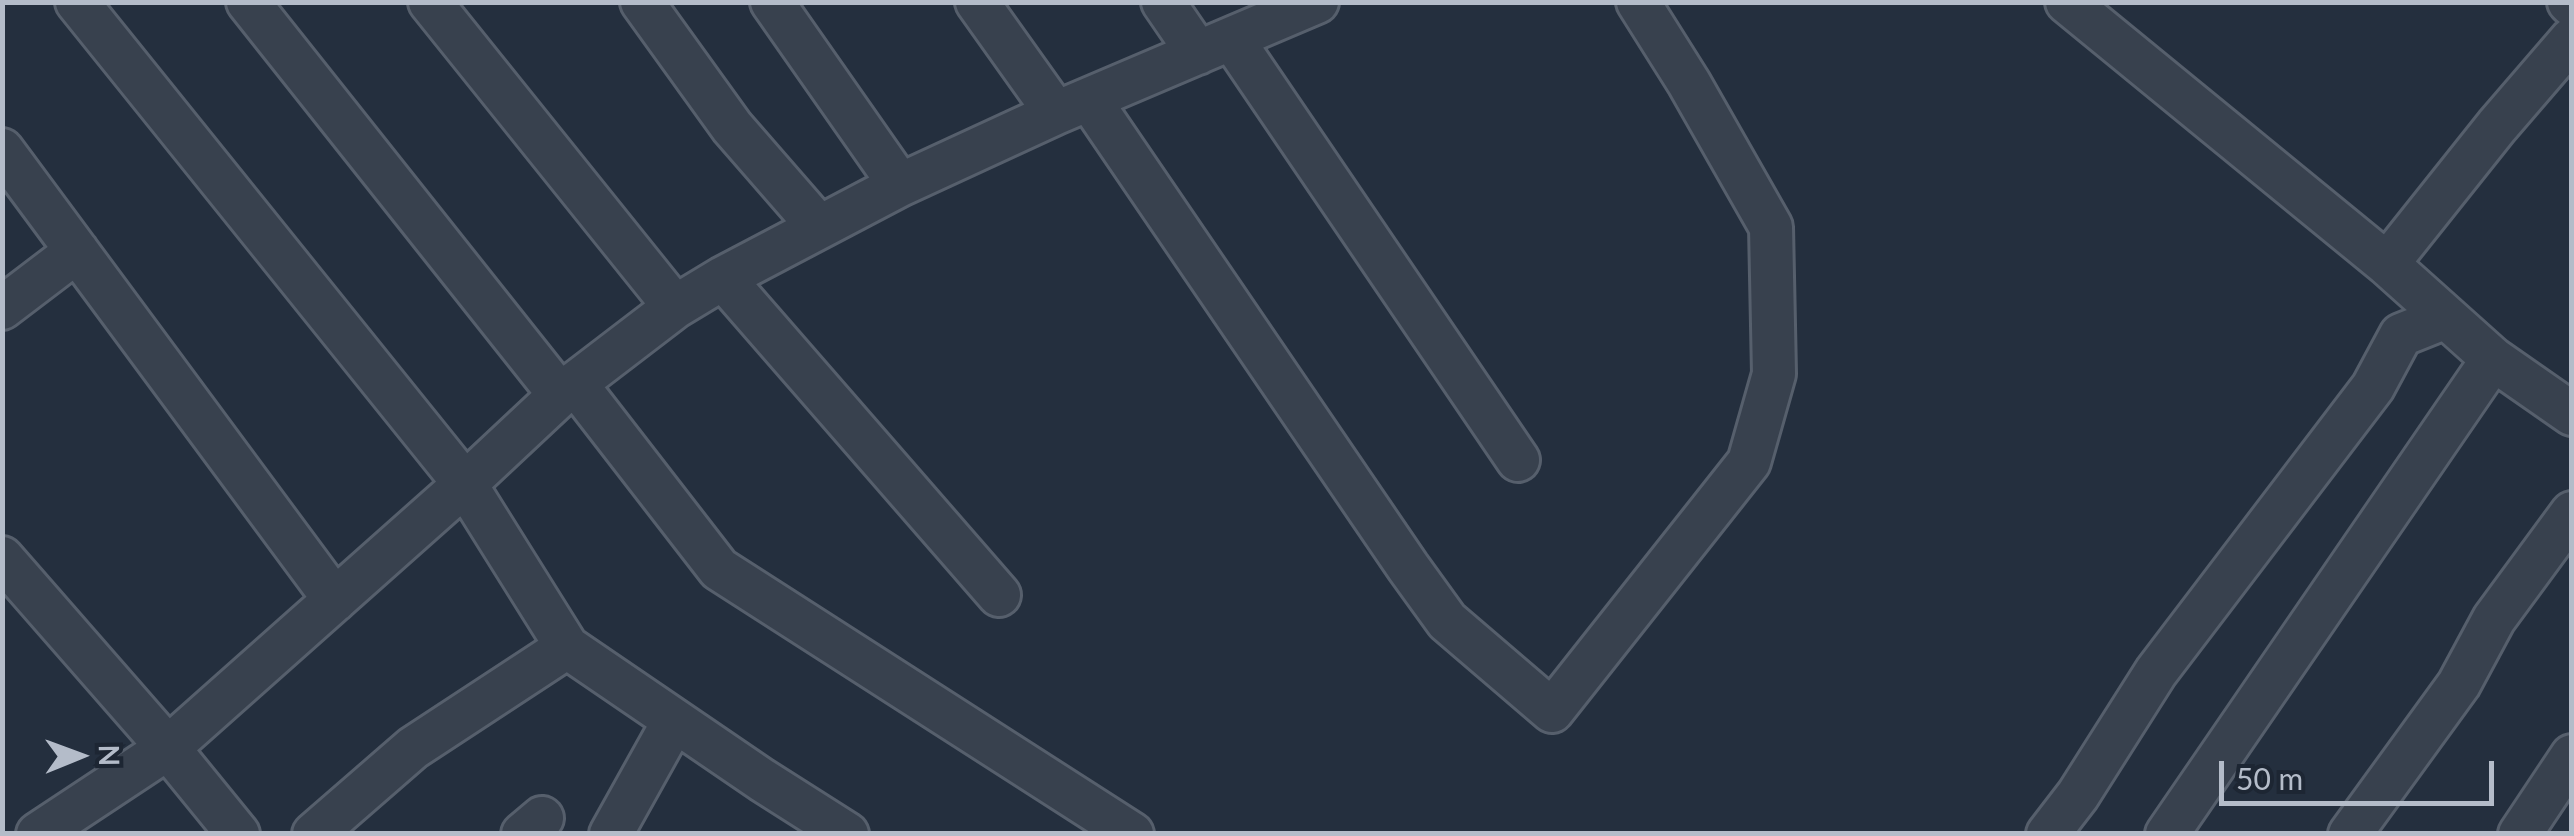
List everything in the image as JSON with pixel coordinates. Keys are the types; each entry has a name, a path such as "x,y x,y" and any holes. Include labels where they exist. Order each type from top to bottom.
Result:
{"street":[{"path":"77,2 465,484 566,648 847,834"},
{"path":"248,2 720,569 1132,834"},
{"path":"430,2 675,306"},
{"path":"642,2 732,128 819,228"},
{"path":"772,2 900,185"},
{"path":"978,2 1072,106 1447,621 1552,711 1749,462 1774,374 1772,227 1638,2"},
{"path":"1163,2 1215,46 1518,460"},
{"path":"38,834 168,748 568,389 675,306 900,185 1072,106 1317,2"},
{"path":"2067,2 2387,264 2493,359 2572,414"},
{"path":"2387,264 2497,126 2572,40"},
{"path":"2,150 335,600"},
{"path":"2,308 77,251"},
{"path":"723,278 999,594"},
{"path":"2048,834 2078,795 2156,672 2373,387 2401,335 2446,317"},
{"path":"2166,834 2493,359"},
{"path":"2350,834 2459,684 2494,619 2572,512"},
{"path":"2,558 238,834"},
{"path":"314,834 413,748 566,648"},
{"path":"611,834 674,720"},
{"path":"2520,834 2572,756"}]}
